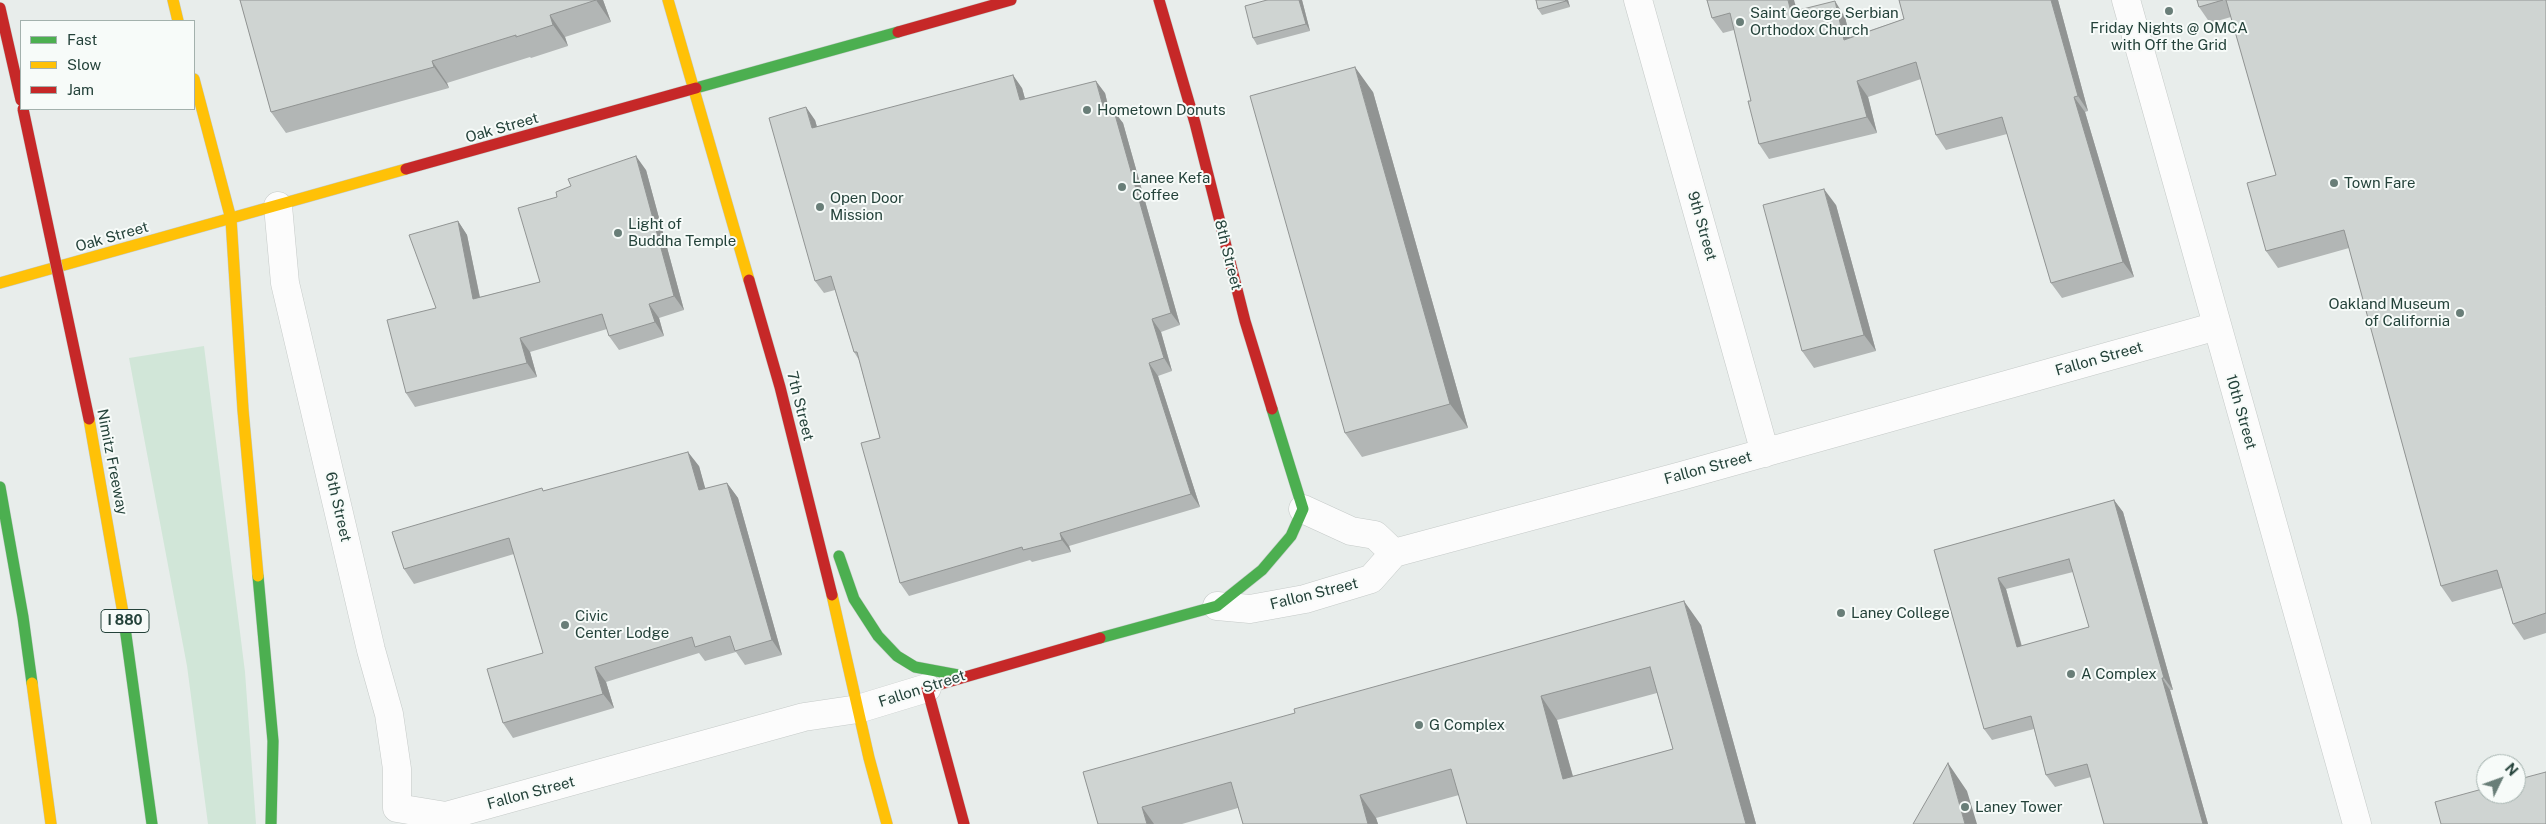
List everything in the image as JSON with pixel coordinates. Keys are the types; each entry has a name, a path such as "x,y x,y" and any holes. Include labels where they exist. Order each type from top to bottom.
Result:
{"main road":[{"path":"173,0 178,20"},
{"name":"7th Street","path":"668,0 780,387 887,824"},
{"name":"Oak Street","path":"0,283 1011,0"},
{"name":"8th Street","path":"1159,0 1195,123 1245,321 1303,509"},
{"path":"0,8 20,96"},
{"path":"195,83 231,219 244,410 272,722 271,824"},
{"name":"Nimitz Freeway","path":"23,110 89,419 120,591 152,824"},
{"path":"780,387 825,516"},
{"path":"0,487 23,617 51,824"},
{"path":"1217,606 1262,570 1291,536 1303,509"},
{"path":"835,544 854,599 878,636 897,656 916,667 939,673 963,676"},
{"name":"Fallon Street","path":"927,688 963,676 1217,606"},
{"path":"927,688 964,824"}],"street":[{"name":"9th Street","path":"1638,0 1765,453"},
{"name":"10th Street","path":"2126,0 2357,824"},
{"name":"6th Street","path":"278,206 285,283 371,650 389,714 397,770 397,808"},
{"name":"Fallon Street","path":"1217,606 1250,609 1278,605 1371,579 1394,553 1765,453 2217,326"},
{"path":"1303,509 1351,531 1374,535 1394,553"},
{"name":"Fallon Street","path":"397,808 446,816 804,717 858,709 927,688"}],"green space":[{"path":"204,346 245,672 256,824 208,824 187,666 129,358"}],"building":[{"path":"240,0 596,0 550,15 553,25 432,61 434,67 271,112"},
{"path":"1267,0 1299,0 1306,24 1253,38 1245,6"},
{"path":"1536,0 1565,0 1566,1 1538,9"},
{"path":"1707,0 1788,0 1791,12 1835,1 1844,40 1904,19 1899,0 2051,0 2078,96 2074,97 2123,262 2051,283 2002,117 1936,135 1916,62 1857,81 1867,117 1759,144 1730,13 1712,18"},
{"path":"2197,0 2223,0 2199,7"},
{"name":"Oakland Museum of California","path":"2226,0 2546,0 2546,613 2513,624 2497,570 2441,586 2344,230 2266,251 2247,183 2276,175"},
{"path":"1355,67 1450,404 1345,433 1250,96"},
{"path":"1013,75 1020,100 1096,81 1103,106 1114,111 1171,313 1152,319 1164,358 1149,363 1191,494 1060,533 1062,540 1023,550 1022,547 900,583 861,443 880,438 857,352 854,352 831,276 815,281 769,118 806,107 812,128"},
{"path":"636,156 674,296 649,304 655,322 609,336 602,314 520,338 527,363 406,393 387,320 436,308 409,235 458,221 473,299 540,282 518,208 557,197 556,192 571,186 568,179"},
{"path":"1824,189 1864,335 1802,351 1763,205"},
{"path":"688,452 699,490 727,483 772,640 735,651 730,636 695,647 692,637 595,667 603,694 503,723 487,669 543,653 509,538 404,569 392,532 542,488 543,491"},
{"name":"A Complex","path":"2114,500 2203,824 2104,824 2087,764 2046,775 2031,716 1984,729 1934,550","holes":["2069,559 2089,627 2017,647 1998,578"]},
{"name":"G Complex","path":"1684,601 1746,824 1467,824 1451,769 1360,795 1368,824 1243,824 1231,782 1142,807 1147,824 1098,824 1083,772 1295,713 1294,709","holes":["1650,667 1673,749 1563,779 1541,696"]},
{"path":"1948,763 1965,824 1913,824"},
{"path":"2546,772 2546,824 2441,824 2435,802 2476,791 2476,804 2526,804 2526,777"}],"traffic: fast":[{"path":"696,88 898,32"},
{"path":"1100,638 1217,606 1262,570 1291,536 1303,509 1272,409"},
{"path":"0,487 23,617 32,683"},
{"path":"839,556 854,599 878,636 897,656 915,667 958,675"},
{"path":"258,576 273,741 271,824"},
{"path":"123,613 152,824"}],"traffic: slow":[{"path":"173,0 178,20"},
{"path":"668,0 749,280"},
{"path":"195,83 231,219"},
{"path":"0,283 406,169"},
{"path":"231,219 243,410 258,576"},
{"path":"89,419 123,613"},
{"path":"832,595 869,758 887,824"},
{"path":"32,683 51,824"}],"traffic: jam":[{"path":"898,32 1011,0"},
{"path":"1159,0 1195,123 1245,321 1272,409"},
{"path":"0,8 20,96"},
{"path":"406,169 696,88"},
{"path":"23,110 89,419"},
{"path":"749,280 780,387 832,595"},
{"path":"964,824 927,688 1100,638"}],"place":[{"name":"Friday Nights @ OMCA with Off the Grid","path":"2169,11"},
{"name":"Saint George Serbian Orthodox Church","path":"1740,22"},
{"name":"Hometown Donuts","path":"1087,110"},
{"name":"Town Fare","path":"2334,183"},
{"name":"Lanee Kefa Coffee","path":"1122,187"},
{"name":"Open Door Mission","path":"820,207"},
{"name":"Light of Buddha Temple","path":"618,233"},
{"name":"Oakland Museum of California","path":"2460,313"},
{"name":"Laney College","path":"1841,613"},
{"name":"Civic Center Lodge","path":"565,625"},
{"name":"A Complex","path":"2071,674"},
{"name":"G Complex","path":"1419,725"},
{"name":"Laney Tower","path":"1965,807"}]}
